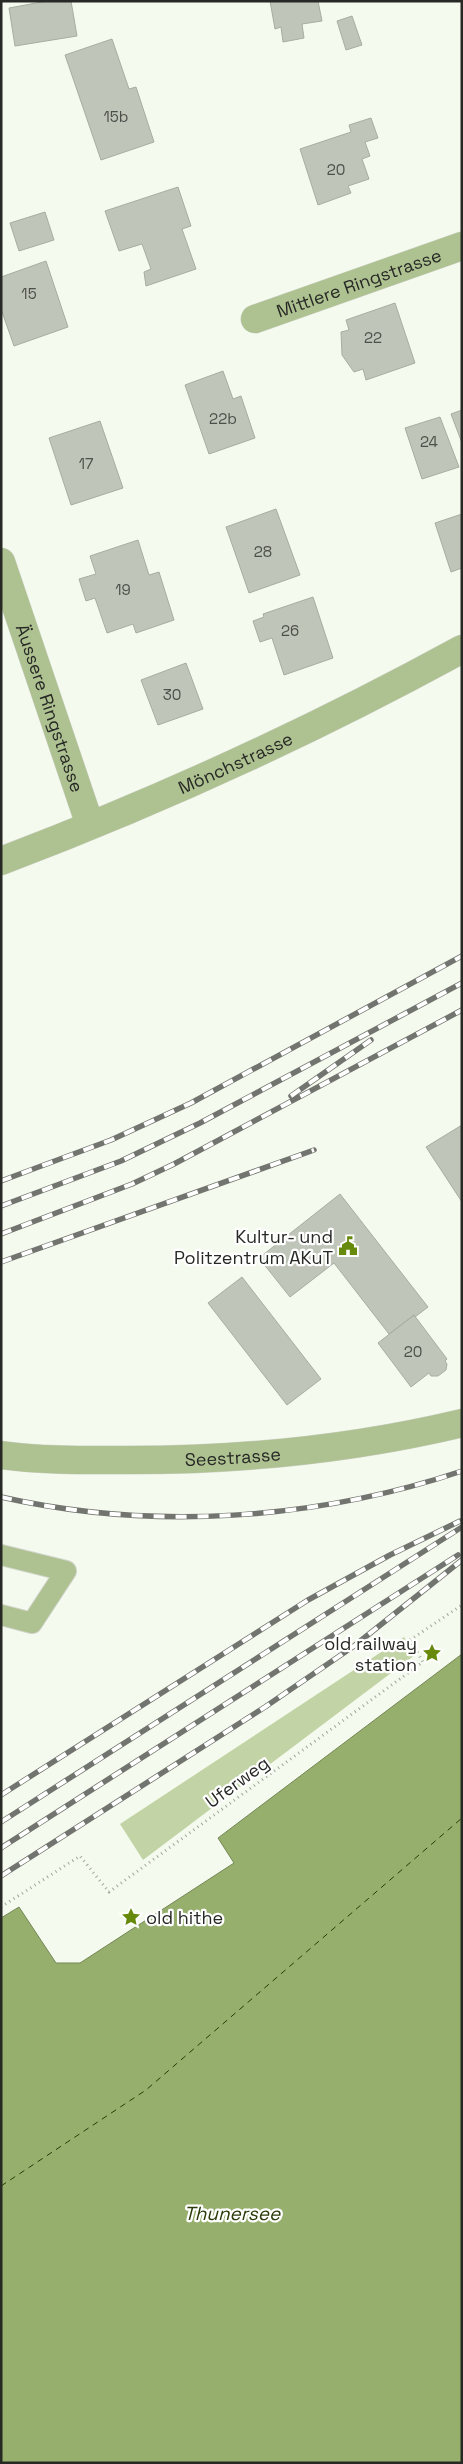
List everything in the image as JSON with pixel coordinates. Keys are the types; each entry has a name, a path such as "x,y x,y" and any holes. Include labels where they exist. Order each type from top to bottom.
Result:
{"street":[{"name":"Mittlere Ringstrasse","path":"255,319 462,246"},
{"name":"Äussere Ringstrasse","path":"1,562 90,826"},
{"name":"Mönchstrasse","path":"1,861 90,826 265,748 462,649"},
{"name":"Seestrasse","path":"1,1455 92,1460 242,1456 316,1450 462,1424"}],"lane":[{"path":"1,1555 66,1571 32,1623 1,1615"}],"path":[{"name":"Uferweg","path":"1,1907 80,1856 109,1892 423,1662 410,1640 462,1605"}],"shaded area":[{"path":"404,1637 415,1655 143,1860 120,1824"}],"water":[{"name":"Thunersee","path":"462,1654 462,2463 1,2463 1,1918 19,1907 56,1963 80,1963 234,1863 218,1838"}],"building":[{"path":"47,1 71,1 77,36 15,46 9,8"},
{"path":"270,1 318,1 322,21 302,24 304,38 283,42 281,27 275,29"},
{"path":"352,16 362,45 346,50 337,21"},
{"path":"112,39 129,89 136,87 154,142 101,160 65,55"},
{"path":"371,118 378,138 365,142 370,156 362,159 369,179 348,186 351,193 318,205 300,149 351,132 349,125"},
{"path":"178,187 191,226 182,229 196,269 146,286 144,272 151,269 142,244 119,251 105,211"},
{"path":"45,212 54,240 19,251 10,223"},
{"path":"46,261 68,327 14,346 1,309 1,277"},
{"path":"395,303 415,363 366,380 363,369 354,372 342,355 341,332 349,330 346,320"},
{"path":"223,371 233,399 241,396 255,438 209,454 185,385"},
{"path":"462,410 462,443 451,414"},
{"path":"440,417 459,467 422,479 405,428"},
{"path":"100,421 123,488 71,505 49,438"},
{"path":"276,509 300,575 249,593 226,527"},
{"path":"462,514 462,568 451,572 435,523"},
{"path":"138,540 149,575 159,572 174,620 136,633 133,624 107,633 95,598 86,601 79,579 96,574 90,556"},
{"path":"313,597 333,658 284,675 272,638 260,642 253,621 264,617 263,614"},
{"path":"186,663 203,709 158,725 141,680"},
{"path":"462,1125 462,1202 426,1147"},
{"path":"340,1194 428,1307 389,1334 334,1263 290,1297 259,1258"},
{"path":"242,1277 321,1379 287,1405 208,1303"},
{"path":"414,1315 447,1359 445,1361 447,1364 446,1370 438,1376 431,1376 429,1373 411,1387 378,1343"}],"ferry route":[{"path":"1,2186 146,2090 462,1818"}],"railway":[{"path":"1,1181 111,1140 191,1103 462,956"},
{"path":"1,1206 121,1161 200,1123 462,983"},
{"path":"1,1234 132,1184 174,1164 462,1010"},
{"path":"291,1096 371,1040"},
{"path":"1,1262 314,1150"},
{"path":"1,1497 58,1508 116,1514 175,1517 233,1515 292,1510 350,1501 406,1488 462,1471"},
{"path":"1,1795 308,1600 390,1555 460,1521"},
{"path":"1,1822 462,1527"},
{"path":"1,1848 458,1555"},
{"path":"1,1876 265,1707 354,1646 462,1560"}],"place":[{"name":"Kultur- und Politzentrum AKuT","path":"348,1246"},
{"name":"old railway station","path":"432,1653"},
{"name":"old hithe","path":"131,1917"}]}
